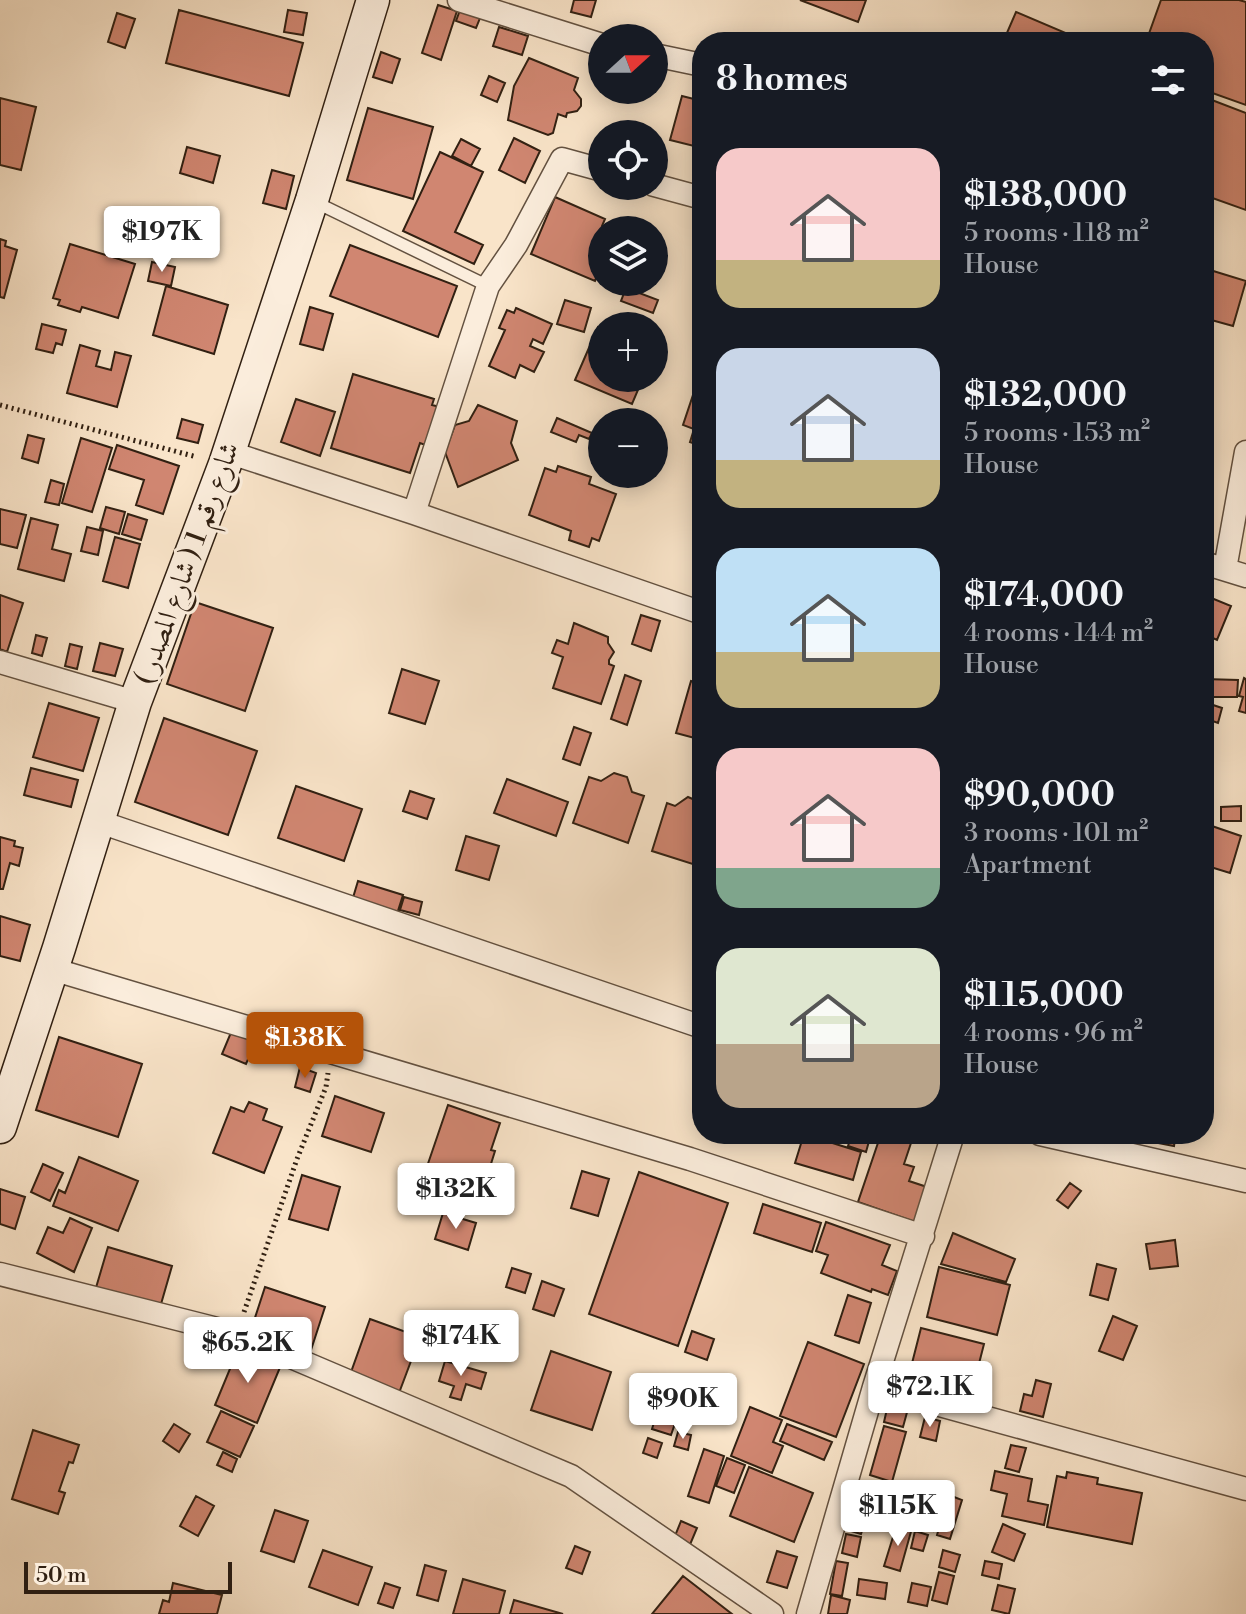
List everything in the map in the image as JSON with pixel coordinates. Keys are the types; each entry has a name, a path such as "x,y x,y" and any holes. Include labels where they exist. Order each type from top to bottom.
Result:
{"street":[{"name":"شارع رقم 1 ( شارع المصدر )","path":"0,1127 135,702 227,458 312,200 373,0"},
{"path":"459,0 588,41"},
{"path":"668,58 692,63"},
{"path":"414,513 488,286 516,245 562,159 588,166"},
{"path":"668,189 692,195"},
{"path":"1225,572 1246,452"},
{"path":"227,458 414,513 692,610"},
{"path":"0,662 135,702"},
{"path":"97,821 692,1024"},
{"path":"52,969 661,1150 923,1236"},
{"path":"808,1614 874,1387 950,1144"},
{"path":"1084,1144 1246,1181"},
{"path":"0,1274 237,1334 571,1476 772,1614"},
{"path":"874,1387 1246,1489"}],"lane":[{"path":"312,200 488,286"}],"path":[{"path":"0,405 227,458"},
{"path":"237,1334 297,1159 326,1087 329,1067"}],"building":[{"path":"574,0 596,0 591,17 571,12"},
{"path":"800,0 866,0 858,22"},
{"path":"1161,0 1246,2 1246,105 1214,94 1214,32 1150,32"},
{"path":"438,5 457,11 441,60 422,53"},
{"path":"179,10 303,43 289,96 166,63"},
{"path":"288,10 307,13 303,35 284,32"},
{"path":"460,10 480,18 476,28 456,21"},
{"path":"1016,12 1063,32 1007,32"},
{"path":"117,13 135,19 125,48 108,42"},
{"path":"499,27 528,36 522,55 493,46"},
{"path":"381,52 400,59 392,83 373,77"},
{"path":"529,58 578,78 574,90 581,99 581,106 577,111 567,113 566,117 558,114 553,133 548,135 508,120 514,86"},
{"path":"489,76 505,83 497,102 481,95"},
{"path":"682,96 692,98 692,146 670,140"},
{"path":"0,98 36,107 21,170 0,165"},
{"path":"1214,101 1246,113 1246,210 1214,199"},
{"path":"368,108 433,127 413,199 347,180"},
{"path":"514,138 540,151 525,183 499,170"},
{"path":"461,139 480,149 471,166 452,156"},
{"path":"187,147 220,156 213,183 180,173"},
{"path":"440,152 483,172 455,232 483,245 474,264 403,231"},
{"path":"272,170 294,176 286,209 263,203"},
{"path":"555,197 598,216 588,216 588,278 531,254"},
{"path":"0,239 6,241 5,246 17,250 4,298 0,297"},
{"path":"70,244 135,264 118,318 82,307 80,312 58,305 60,300 53,298"},
{"path":"350,245 457,286 438,337 330,296"},
{"path":"152,262 175,267 171,286 148,281"},
{"path":"1214,271 1246,281 1233,326 1214,321"},
{"path":"166,286 228,305 214,354 153,335"},
{"path":"623,296 647,296 658,300 653,312 621,301"},
{"path":"565,300 591,308 584,332 557,324"},
{"path":"310,307 333,314 323,350 300,344"},
{"path":"516,308 552,324 543,344 533,339 530,346 544,352 534,372 520,365 515,378 489,366 505,330 499,328 507,310 514,313"},
{"path":"42,324 66,330 62,345 56,343 53,353 36,349"},
{"path":"80,345 100,351 96,366 111,370 115,352 131,356 117,407 67,393"},
{"path":"588,350 588,385 575,380"},
{"path":"353,374 434,399 432,405 440,407 428,446 420,443 410,473 331,448"},
{"path":"604,392 637,392 632,404"},
{"path":"692,398 692,428 683,425"},
{"path":"296,399 335,412 320,456 281,442"},
{"path":"478,405 517,421 511,443 518,460 458,487 445,452 455,425 469,421"},
{"path":"557,418 588,431 588,439 579,435 576,442 551,432"},
{"path":"182,419 203,425 198,443 177,438"},
{"path":"28,435 44,439 38,463 22,458"},
{"path":"81,438 112,448 92,512 62,503"},
{"path":"117,445 179,466 163,514 136,505 144,480 109,469"},
{"path":"558,466 588,476 588,488 600,488 616,494 599,541 592,538 589,547 569,540 571,531 529,515 545,468 556,472"},
{"path":"51,480 64,484 59,505 45,502"},
{"path":"106,507 125,512 119,534 100,528"},
{"path":"0,509 26,515 17,548 0,544"},
{"path":"128,514 147,520 141,540 122,534"},
{"path":"31,518 58,525 52,549 71,554 64,581 18,569"},
{"path":"87,527 103,531 98,555 81,551"},
{"path":"115,537 140,544 128,588 103,581"},
{"path":"0,595 23,603 7,652 0,649"},
{"path":"1214,599 1231,606 1217,640 1214,639"},
{"path":"195,602 273,628 245,711 167,684"},
{"path":"641,615 660,621 651,651 632,644"},
{"path":"574,623 608,637 614,652 609,664 614,666 601,704 553,688 563,657 552,653 557,640 568,644"},
{"path":"36,635 47,638 42,656 32,653"},
{"path":"100,643 123,649 115,676 93,671"},
{"path":"70,644 82,647 77,669 65,666"},
{"path":"402,669 439,681 425,724 389,713"},
{"path":"625,675 641,681 627,725 611,719"},
{"path":"1214,679 1238,680 1237,697 1214,697"},
{"path":"1246,679 1246,713 1239,711"},
{"path":"691,681 692,681 692,737 676,733"},
{"path":"49,703 99,718 83,771 33,757"},
{"path":"1214,705 1222,708 1218,723 1214,722"},
{"path":"164,718 257,751 228,835 135,802"},
{"path":"574,727 591,733 580,765 563,759"},
{"path":"31,768 78,780 71,807 24,795"},
{"path":"614,773 627,777 632,792 644,796 628,843 573,823 589,777 601,781"},
{"path":"507,779 568,802 556,836 494,813"},
{"path":"296,786 362,809 344,861 278,838"},
{"path":"410,791 434,799 427,819 403,811"},
{"path":"688,797 692,799 692,864 652,851 667,803 675,806"},
{"path":"1241,806 1241,821 1221,821 1221,807"},
{"path":"1214,827 1241,836 1230,873 1214,868"},
{"path":"466,836 499,846 489,880 456,870"},
{"path":"0,837 15,841 14,846 23,848 19,866 10,863 3,889 0,889"},
{"path":"358,881 403,895 397,914 352,901"},
{"path":"404,897 422,902 419,915 400,910"},
{"path":"0,916 30,925 20,961 0,956"},
{"path":"232,1030 256,1041 246,1064 222,1054"},
{"path":"59,1037 142,1064 118,1137 36,1110"},
{"path":"300,1067 316,1073 310,1092 295,1087"},
{"path":"335,1096 384,1113 371,1152 322,1136"},
{"path":"249,1102 267,1109 263,1120 282,1127 264,1173 213,1153 231,1107 244,1112"},
{"path":"448,1105 500,1123 485,1183 480,1182 471,1207 419,1190"},
{"path":"801,1144 836,1144 861,1152 853,1180 795,1163"},
{"path":"849,1144 868,1144 866,1152"},
{"path":"878,1144 911,1144 904,1164 914,1167 909,1181 927,1187 915,1222 858,1202"},
{"path":"79,1157 138,1181 118,1231 53,1206 59,1190 65,1193"},
{"path":"43,1164 63,1173 50,1201 31,1192"},
{"path":"582,1171 609,1179 598,1216 571,1208"},
{"path":"639,1172 728,1203 678,1346 589,1314"},
{"path":"302,1175 340,1187 328,1230 289,1219"},
{"path":"1070,1183 1081,1191 1068,1208 1057,1200"},
{"path":"0,1189 25,1197 15,1229 0,1224"},
{"path":"763,1204 821,1223 812,1252 754,1233"},
{"path":"443,1213 476,1223 468,1250 435,1239"},
{"path":"70,1218 92,1228 74,1272 37,1253 48,1227 63,1233"},
{"path":"826,1222 890,1245 882,1265 897,1271 888,1295 872,1289 871,1292 821,1273 828,1255 816,1251"},
{"path":"953,1233 1015,1259 1006,1282 941,1264"},
{"path":"1175,1240 1178,1266 1150,1269 1146,1244"},
{"path":"108,1247 172,1266 159,1311 95,1291"},
{"path":"1097,1264 1116,1269 1108,1300 1090,1295"},
{"path":"939,1267 1010,1285 997,1335 927,1317"},
{"path":"512,1268 531,1274 525,1293 506,1287"},
{"path":"542,1281 564,1289 554,1316 533,1309"},
{"path":"265,1287 325,1307 310,1353 250,1333"},
{"path":"848,1295 871,1303 859,1343 835,1335"},
{"path":"1113,1316 1137,1326 1123,1360 1099,1351"},
{"path":"370,1319 420,1337 399,1393 350,1375"},
{"path":"921,1328 984,1344 972,1391 909,1375"},
{"path":"692,1331 714,1339 707,1360 685,1352"},
{"path":"808,1342 864,1364 836,1437 780,1416"},
{"path":"239,1347 281,1365 257,1423 215,1405"},
{"path":"551,1351 611,1372 592,1430 531,1410"},
{"path":"445,1361 486,1373 481,1389 466,1384 461,1400 450,1397 454,1386 439,1381"},
{"path":"1036,1380 1051,1384 1043,1417 1020,1411 1024,1394 1032,1396"},
{"path":"889,1400 909,1405 903,1427 884,1422"},
{"path":"659,1406 679,1412 671,1435 652,1429"},
{"path":"750,1407 782,1420 773,1442 783,1446 772,1473 731,1456"},
{"path":"221,1411 254,1426 240,1457 207,1442"},
{"path":"925,1417 940,1421 936,1441 920,1437"},
{"path":"174,1424 190,1434 179,1452 163,1441"},
{"path":"787,1424 832,1442 824,1460 780,1441"},
{"path":"884,1426 906,1432 892,1482 870,1475"},
{"path":"33,1430 79,1445 59,1491 65,1493 58,1514 12,1499"},
{"path":"678,1432 691,1435 688,1450 674,1446"},
{"path":"648,1438 662,1443 657,1458 643,1453"},
{"path":"1011,1445 1026,1448 1019,1472 1005,1468"},
{"path":"704,1449 724,1456 709,1503 688,1496"},
{"path":"223,1452 237,1459 232,1472 217,1465"},
{"path":"727,1458 745,1465 734,1493 716,1486"},
{"path":"749,1467 813,1493 794,1542 730,1516"},
{"path":"995,1471 1032,1479 1028,1501 1048,1505 1044,1525 1002,1516 1007,1494 991,1490"},
{"path":"1067,1472 1098,1478 1097,1484 1142,1493 1132,1544 1047,1527 1057,1476 1066,1478"},
{"path":"876,1491 889,1495 884,1513 871,1509"},
{"path":"895,1494 921,1502 914,1524 889,1516"},
{"path":"949,1495 962,1500 950,1539 937,1535"},
{"path":"196,1496 214,1506 198,1536 180,1526"},
{"path":"926,1503 941,1508 933,1531 918,1526"},
{"path":"855,1507 868,1511 861,1534 848,1530"},
{"path":"275,1510 308,1521 294,1562 261,1551"},
{"path":"681,1521 697,1528 689,1547 673,1541"},
{"path":"897,1524 912,1528 900,1571 884,1566"},
{"path":"1003,1524 1025,1534 1014,1561 992,1552"},
{"path":"915,1531 928,1535 923,1551 911,1548"},
{"path":"846,1534 861,1537 857,1557 842,1553"},
{"path":"575,1546 590,1552 582,1574 566,1568"},
{"path":"323,1550 372,1567 358,1605 309,1587"},
{"path":"943,1550 960,1555 955,1572 939,1567"},
{"path":"777,1551 797,1557 787,1588 767,1582"},
{"path":"836,1561 848,1563 842,1596 830,1594"},
{"path":"985,1561 1002,1564 999,1579 982,1575"},
{"path":"425,1565 446,1571 438,1601 417,1595"},
{"path":"939,1572 954,1576 947,1604 932,1600"},
{"path":"683,1576 732,1614 652,1614"},
{"path":"463,1579 505,1591 499,1614 453,1614"},
{"path":"859,1579 887,1583 885,1599 857,1595"},
{"path":"173,1583 222,1595 217,1614 159,1614 163,1600 169,1602"},
{"path":"385,1583 400,1588 393,1608 378,1603"},
{"path":"912,1583 931,1587 927,1606 908,1602"},
{"path":"998,1585 1015,1589 1009,1614 992,1610"},
{"path":"831,1595 850,1600 847,1614 828,1614"},
{"path":"514,1600 563,1614 510,1614"}]}
